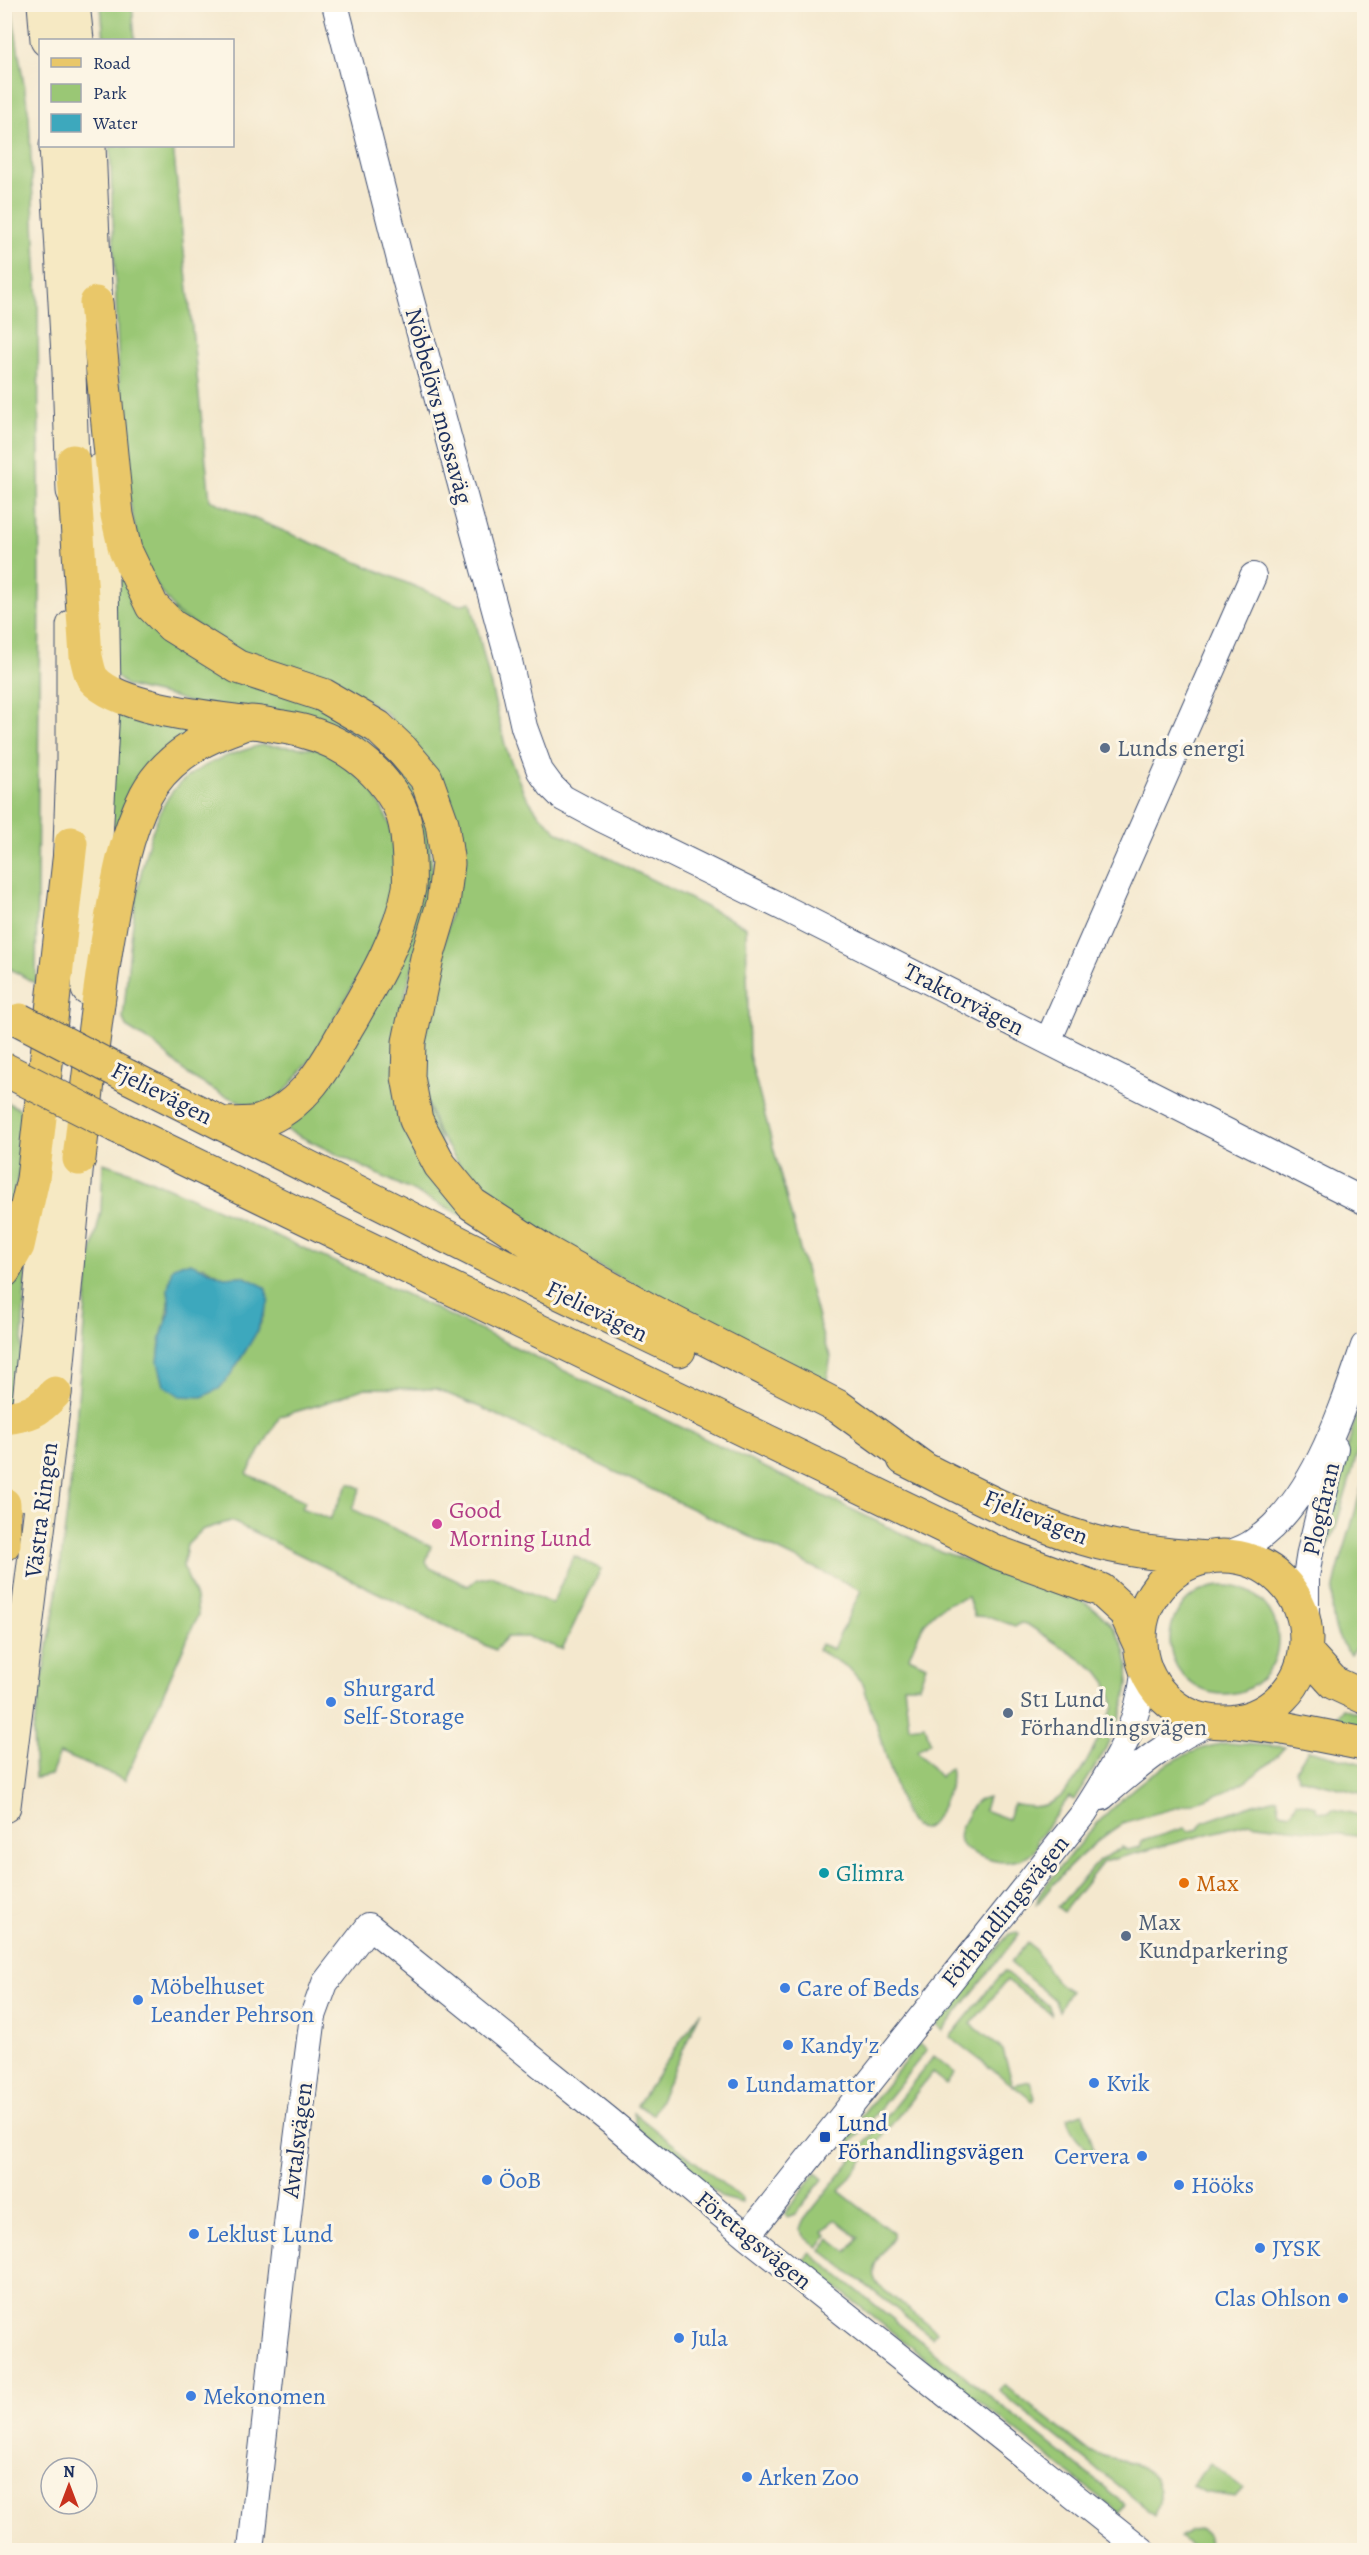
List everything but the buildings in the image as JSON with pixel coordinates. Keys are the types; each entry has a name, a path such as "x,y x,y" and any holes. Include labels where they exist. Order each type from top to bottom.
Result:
{"main road":[{"path":"44,4 47,39"},
{"path":"73,4 77,39"},
{"name":"Västra Ringen","path":"4,1639 17,1416 52,1169 71,843 73,461 56,147"},
{"name":"Västra Ringen","path":"4,1806 55,1393 79,1159 104,688 96,303 89,147"},
{"path":"96,303 117,515 125,550 152,606 172,627 238,667 322,695 378,727 426,778 442,823 448,864 442,904 409,1042 408,1077 416,1120 440,1166 472,1204 544,1251 640,1305 839,1407 923,1468"},
{"path":"73,461 86,657 91,677 104,688 122,697 164,709 291,728 325,737 347,749 376,774 398,803 408,837 409,886 396,931 371,985 331,1057 290,1106 259,1122 223,1124"},
{"path":"79,1159 103,963 119,870 131,831 147,794 165,769 186,751 250,722"},
{"path":"4,1271 18,1245 33,1179 71,843"},
{"name":"Fjelievägen","path":"12,1016 531,1279 1046,1526 1086,1540 1161,1554 1250,1561 1275,1575 1294,1596 1302,1614 1305,1642 1334,1683 1365,1697"},
{"name":"Fjelievägen","path":"4,1069 996,1552 1101,1590 1125,1612 1159,1692 1176,1707 1196,1717 1283,1728 1365,1744"},
{"path":"17,1416 43,1406 55,1393"},
{"path":"4,1504 4,1544"},
{"path":"1143,1656 1143,1617 1155,1592 1174,1573 1190,1563 1215,1557"},
{"path":"1223,1721 1263,1712 1281,1699 1294,1682 1305,1642"}],"street":[{"name":"Nöbbelövs mossaväg","path":"335,4 400,260 509,661 524,727 540,771 563,798"},
{"path":"1048,1041 1253,576"},
{"name":"Traktorvägen","path":"563,798 1365,1201"},
{"name":"Plogfåran","path":"1215,1557 1255,1542 1286,1512 1305,1486 1325,1449 1365,1346"},
{"name":"Plogfåran","path":"1305,1642 1306,1577 1310,1552 1350,1387"},
{"name":"Förhandlingsvägen","path":"747,2236 1084,1813 1111,1770 1134,1722 1140,1704 1143,1656"},
{"name":"Förhandlingsvägen","path":"1084,1813 1162,1749 1184,1735 1223,1721"},
{"name":"Företagsvägen","path":"369,1926 747,2236 1142,2550"},
{"name":"Avtalsvägen","path":"251,2550 292,2171 313,2016 325,1983 369,1926"}],"green space":[{"path":"4,5 11,5 29,116 38,305 40,599 36,984 4,965"},
{"path":"101,5 132,5 135,39 104,39"},
{"path":"110,147 173,147 210,500 459,605 471,602 506,749 524,793 538,813 559,833 746,927 749,1055 825,1345 831,1356 826,1385 520,1225 471,1182 438,1133 423,1091 424,1030 463,858 389,715 352,691 250,657 178,614 154,582 138,546 122,457"},
{"path":"115,568 126,581 348,721 409,779 424,808 434,880 397,1028 470,1219 285,1129 303,1114 406,931 392,775 174,697 127,686 113,673"},
{"path":"113,708 201,725 109,842"},
{"path":"261,745 324,749 371,787 390,824 396,869 395,889 369,958 312,1058 284,1093 264,1105 249,1105 221,1094 190,1076 154,1044 126,1027 123,1018 138,889 156,822 169,796 186,778 212,762"},
{"path":"4,1101 32,1115 4,1240"},
{"path":"103,1163 134,1173 403,1293 934,1549 1077,1598 1105,1618 1122,1642 1128,1667 1126,1694 1118,1721 1106,1748 1074,1800 1069,1797 1037,1840 1037,1847 1030,1854 1007,1862 981,1857 963,1847 959,1838 961,1827 972,1807 981,1799 988,1797 984,1810 1008,1819 1013,1804 1044,1805 1063,1794 1081,1772 1114,1706 1107,1683 1098,1671 1027,1624 1021,1623 1015,1626 990,1617 974,1616 968,1597 955,1601 936,1611 929,1618 918,1635 909,1657 926,1665 919,1686 904,1686 909,1727 925,1725 930,1742 917,1751 940,1777 950,1768 951,1775 948,1792 935,1819 924,1829 915,1827 902,1806 863,1684 849,1668 818,1650 821,1644 833,1649 861,1590 482,1408 436,1389 365,1388 280,1416 247,1474 305,1501 302,1508 330,1519 349,1483 361,1488 352,1509 431,1546 426,1562 430,1568 468,1586 477,1579 492,1576 552,1604 574,1556 601,1569 562,1649 528,1637 507,1637 495,1650 231,1521 202,1530 187,1545 183,1566 196,1598 198,1615 125,1780 60,1753 51,1775 35,1778 33,1732 56,1601 72,1471 89,1265 101,1211","holes":["203,1266 224,1277 243,1276 265,1287 266,1308 256,1333 230,1376 164,1385 159,1349 168,1308 168,1289"]},
{"path":"27,1246 19,1403 4,1407 4,1292"},
{"path":"1364,1387 1364,1430 1336,1527 1327,1549 1323,1547 1329,1514"},
{"path":"1364,1477 1364,1635 1351,1655 1335,1629 1332,1600"},
{"path":"1224,1586 1245,1591 1262,1602 1273,1619 1278,1640 1273,1661 1262,1678 1245,1689 1224,1694 1203,1689 1186,1678 1175,1661 1170,1640 1175,1619 1186,1602 1203,1591"},
{"path":"1343,1708 1364,1715 1364,1727 1333,1721"},
{"path":"1226,1743 1285,1747 1249,1779 1230,1789 1190,1804 1123,1823 1098,1840 1076,1860 1037,1904 1043,1889 1061,1866 1122,1798 1145,1779 1170,1763 1197,1750"},
{"path":"1308,1750 1364,1764 1364,1794 1299,1778 1295,1770"},
{"path":"1277,1798 1280,1811 1291,1813 1297,1802 1316,1806 1317,1811 1328,1813 1333,1809 1364,1816 1364,1837 1249,1823 1103,1862 1063,1912 1058,1907 1099,1861 1122,1847 1127,1850 1140,1847 1142,1841 1184,1828 1189,1831 1199,1829 1203,1822"},
{"path":"1017,1932 1019,1934 942,2031 937,2025 940,2017 1009,1934"},
{"path":"1028,1942 1039,1954 1055,1980 1070,1991 1059,2011 1055,2000 1011,1962"},
{"path":"1004,1971 1049,2006 1051,2014 1007,1980 971,2024 1003,2050 1013,2085 1030,2081 1035,2098 1033,2101 950,2037"},
{"path":"701,2011 653,2115 637,2105"},
{"path":"919,2044 927,2050 852,2143 845,2137"},
{"path":"934,2056 955,2073 946,2084 932,2073 839,2191 893,2233 893,2238 874,2267 875,2280 879,2286 936,2331 932,2337 821,2250 830,2239 847,2252 858,2238 835,2219 823,2233 827,2236 818,2247 805,2237 800,2229 804,2220"},
{"path":"634,2113 742,2199 742,2203 723,2198 636,2127"},
{"path":"1083,2113 1096,2156 1082,2144 1069,2125 1067,2118"},
{"path":"816,2173 823,2179 795,2214 787,2217 784,2214"},
{"path":"810,2253 1125,2504 1119,2513 803,2261"},
{"path":"1004,2385 1091,2453 1134,2463 1146,2470 1155,2480 1159,2491 1159,2503 1155,2515 999,2391"},
{"path":"1210,2463 1243,2488 1235,2497 1204,2492 1192,2485"},
{"path":"1199,2529 1208,2538 1210,2544 1208,2550 1196,2550 1180,2537 1191,2530"}],"water":[{"path":"190,1263 224,1277 243,1276 265,1287 269,1301 255,1335 230,1376 219,1389 202,1397 180,1396 164,1385 158,1362 161,1337 170,1311 168,1289 172,1268 179,1264"}],"place":[{"name":"Lunds energi","path":"1105,748"},
{"name":"Good Morning Lund","path":"437,1524"},
{"name":"Shurgard Self-Storage","path":"331,1702"},
{"name":"St1 Lund Förhandlingsvägen","path":"1008,1713"},
{"name":"Glimra","path":"824,1873"},
{"name":"Max","path":"1184,1883"},
{"name":"Max Kundparkering","path":"1126,1936"},
{"name":"Care of Beds","path":"785,1988"},
{"name":"Möbelhuset Leander Pehrson","path":"138,2000"},
{"name":"Kandy'z","path":"788,2045"},
{"name":"Kvik","path":"1094,2083"},
{"name":"Lundamattor","path":"733,2084"},
{"name":"Lund Förhandlingsvägen","path":"825,2137"},
{"name":"Cervera","path":"1142,2156"},
{"name":"ÖoB","path":"487,2180"},
{"name":"Hööks","path":"1179,2185"},
{"name":"Leklust Lund","path":"194,2234"},
{"name":"JYSK","path":"1260,2248"},
{"name":"Clas Ohlson","path":"1343,2298"},
{"name":"Jula","path":"679,2338"},
{"name":"Mekonomen","path":"191,2396"},
{"name":"Arken Zoo","path":"747,2477"}]}
